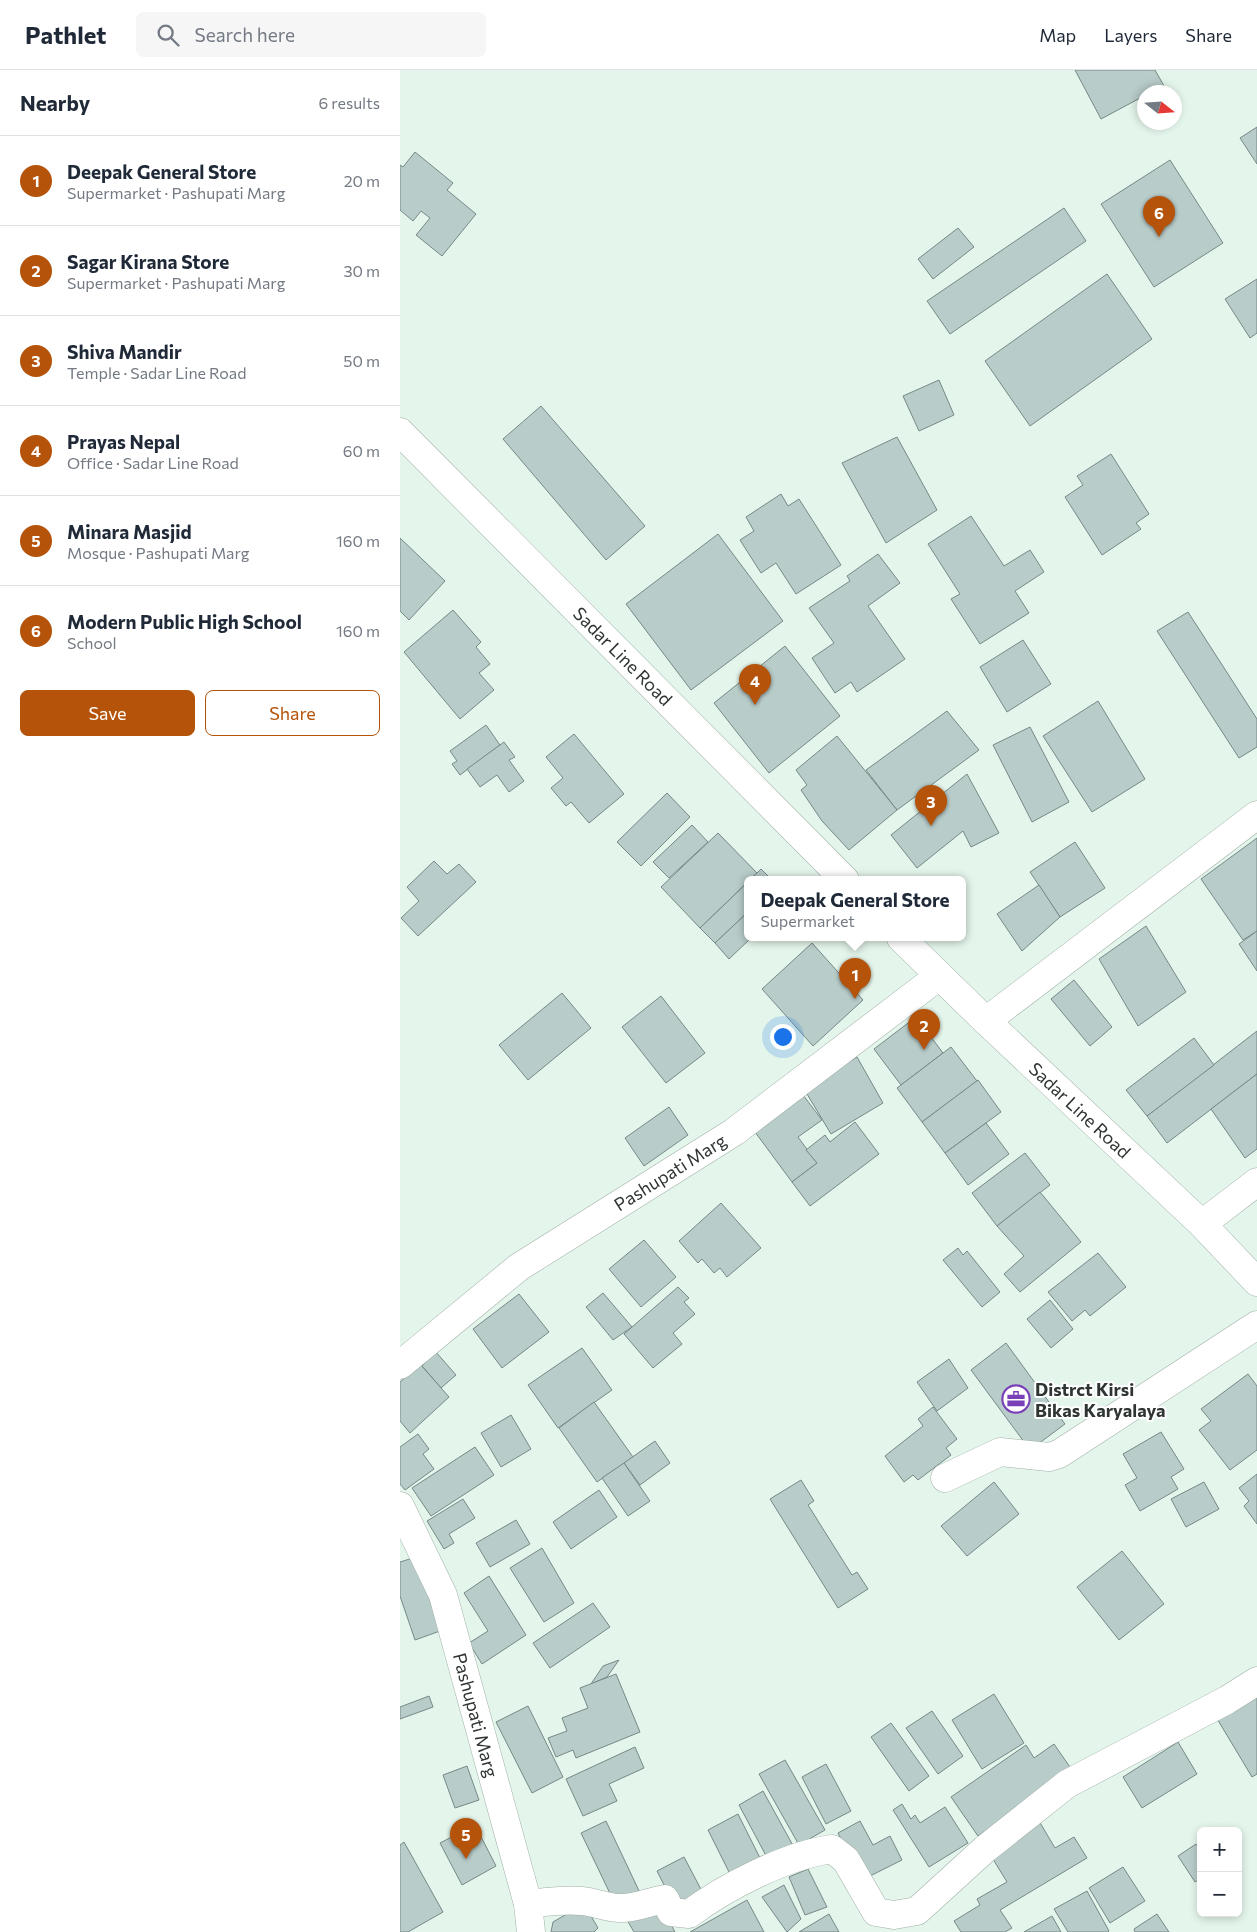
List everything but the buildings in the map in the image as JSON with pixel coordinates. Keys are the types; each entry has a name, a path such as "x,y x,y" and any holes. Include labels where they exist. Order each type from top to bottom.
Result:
{"street":[{"name":"Sadar Line Road","path":"400,432 841,876"},
{"path":"986,1021 1257,815"},
{"name":"Sadar Line Road","path":"905,941 986,1021 1202,1224 1257,1282"},
{"name":"Pashupati Marg","path":"400,1365 519,1268 734,1132 940,976"},
{"path":"1202,1224 1257,1182"},
{"path":"945,1478 1000,1452 1049,1456 1059,1454 1257,1325"},
{"name":"Pashupati Marg","path":"400,1506 443,1594 528,1904 531,1932"},
{"path":"528,1904 584,1900 603,1907 622,1909 665,1899 671,1912 688,1914 708,1900 756,1875 817,1851 832,1849 846,1860 876,1912 894,1915 917,1911 984,1849 1067,1784 1227,1700 1257,1681"}],"place":[{"name":"Modern Public High School","path":"1159,237"},
{"name":"Prayas Nepal","path":"755,705"},
{"name":"Shiva Mandir","path":"931,826"},
{"name":"Deepak General Store","path":"855,999"},
{"name":"Sagar Kirana Store","path":"924,1050"},
{"name":"Distrct Kirsi Bikas Karyalaya","path":"1016,1399"},
{"name":"Minara Masjid","path":"466,1859"}]}
